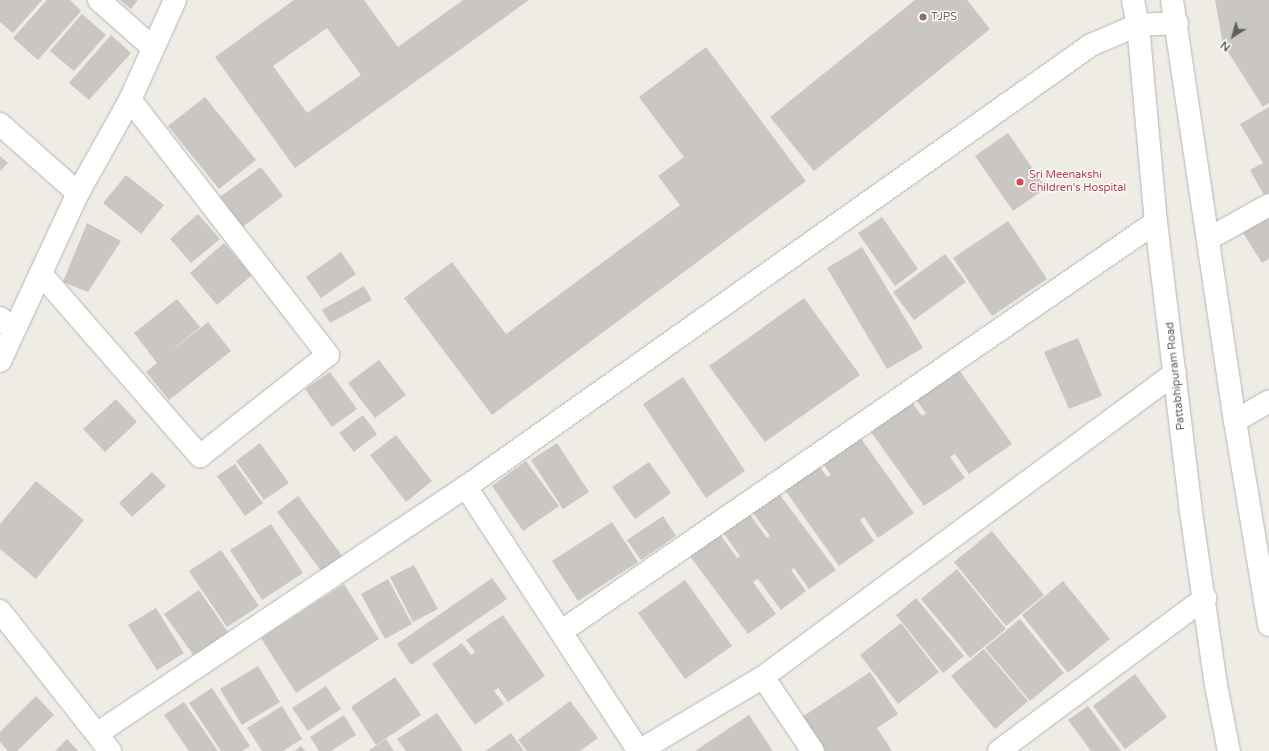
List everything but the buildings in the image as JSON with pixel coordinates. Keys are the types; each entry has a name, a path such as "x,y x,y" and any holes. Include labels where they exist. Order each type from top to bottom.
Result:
{"street":[{"path":"99,0 153,48"},
{"path":"0,361 7,324 41,274 78,193 130,100 175,0"},
{"name":"Pattabhipuram Road","path":"1133,0 1138,25 1156,222 1190,505 1205,598 1216,685 1228,751"},
{"path":"1172,0 1177,24 1235,421 1269,625"},
{"path":"0,611 104,742 1091,45 1138,25 1177,24"},
{"path":"41,274 200,456 328,355 130,100"},
{"path":"0,124 78,193"},
{"path":"1208,239 1269,205"},
{"path":"562,631 1156,222"},
{"path":"466,487 562,631 639,751 763,677 1175,373"},
{"path":"1235,421 1269,401"},
{"path":"999,751 1205,598"},
{"path":"763,677 813,751"}],"place":[{"name":"TJPS","path":"923,17"},
{"name":"Sri Meenakshi Children's Hospital","path":"1020,182"}]}
